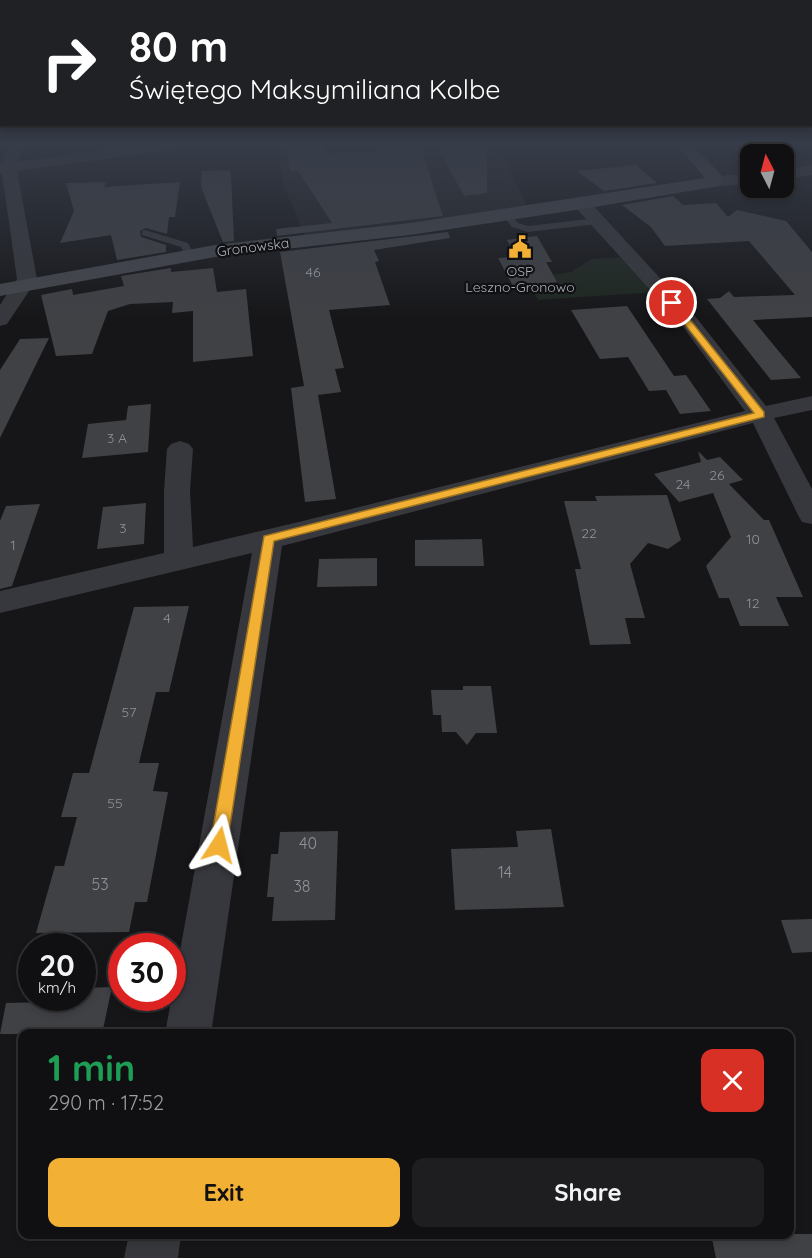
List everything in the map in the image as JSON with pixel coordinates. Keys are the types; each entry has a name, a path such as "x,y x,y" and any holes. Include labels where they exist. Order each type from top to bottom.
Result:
{"street":[{"path":"0,320 25,284 27,273 12,202"},
{"name":"Gronowska","path":"0,290 189,255 596,202"},
{"path":"582,204 688,320 760,414 812,515"},
{"path":"0,602 269,539 760,414 812,403"},
{"path":"179,560 177,491 180,449"},
{"path":"189,1029 269,539"},
{"path":"152,1258 154,1239"}],"lane":[{"path":"507,215 515,225 528,229 597,221"},
{"path":"145,233 185,245 189,255"}],"shaded area":[{"path":"290,202 525,202 530,212 307,241"},
{"path":"620,257 656,292 538,300 526,279 571,272 592,259"}],"building":[{"path":"71,202 177,202 175,217 169,217 167,234 146,228 140,231 141,237 166,245 166,252 117,260 111,235 60,243 74,211"},
{"path":"207,202 232,202 234,241 223,242"},
{"path":"318,202 438,202 443,216 277,236 276,229 332,223"},
{"path":"641,202 679,202 683,205 716,203 728,217 737,210 786,221 812,252 812,317 753,320 801,378 771,380 707,299 720,298 729,291 734,297 795,295 749,241 665,246 651,227 622,205"},
{"path":"448,232 450,238 374,250 379,261 375,262 390,305 329,310 344,368 335,369 341,392 318,395 336,499 305,502 291,388 304,386 280,252"},
{"path":"537,236 552,262 546,262 557,282 513,286 498,258 516,257 507,240"},
{"path":"171,268 171,272 213,268 217,292 246,289 253,356 193,362 193,311 172,313 173,302 130,304 108,311 92,354 56,356 41,295 72,289 73,295 124,286 121,276"},
{"path":"627,306 674,376 686,375 711,411 680,414 666,390 649,391 628,357 600,359 571,310"},
{"path":"49,338 0,438 0,370 20,339"},
{"path":"151,404 148,452 82,458 88,424 126,420 128,406"},
{"path":"698,451 707,460 720,457 743,480 729,484 764,520 769,520 803,597 776,597 789,626 740,626 729,598 719,598 706,566 731,537 713,493 679,502 654,474 701,462"},
{"path":"667,495 681,540 668,549 648,543 630,564 645,618 625,618 631,644 590,645 575,569 581,569 564,501 597,501 595,496"},
{"path":"146,503 144,544 97,549 103,507"},
{"path":"40,504 12,586 0,589 0,521 6,506"},
{"path":"482,539 484,566 415,566 415,540"},
{"path":"377,558 377,586 317,587 319,559"},
{"path":"189,606 169,692 156,692 139,763 159,763 153,791 168,792 147,902 135,902 129,932 36,933 55,866 64,866 77,817 61,817 73,773 89,773 134,607"},
{"path":"463,686 491,686 497,733 476,733 467,745 456,732 442,732 441,715 433,715 431,690 463,690"},
{"path":"551,829 564,907 455,910 451,849 518,847 516,831"},
{"path":"338,831 335,920 272,921 274,897 267,897 271,854 278,854 280,832"},
{"path":"812,919 812,952 792,953 781,920"},
{"path":"108,987 108,1006 103,1029 18,1029 18,1034 0,1034 6,1003 18,1003 18,1011 96,1011 96,988"},
{"path":"794,1234 812,1234 812,1258 716,1258 712,1239 794,1239"}],"place":[{"name":"OSP Leszno-Gronowo","path":"520,247"}],"route":[{"path":"219,845 269,539 760,414 688,320 672,303"}]}
